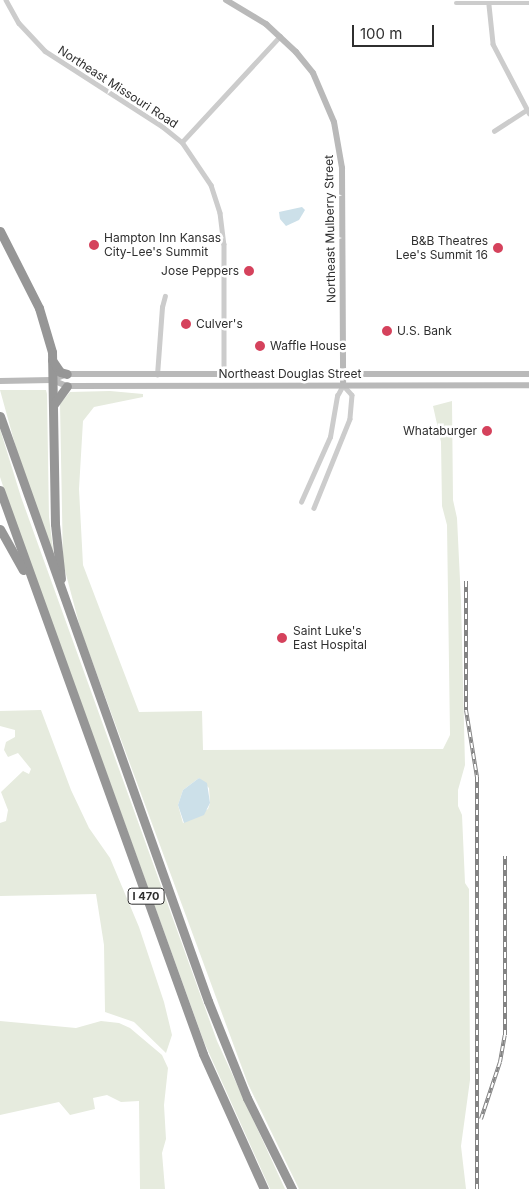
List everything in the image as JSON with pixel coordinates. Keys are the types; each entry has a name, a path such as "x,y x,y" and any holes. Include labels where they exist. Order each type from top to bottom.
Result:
{"highway":[{"path":"0,231 39,308 52,360 56,541 70,618"},
{"path":"52,360 60,372 67,374"},
{"path":"52,406 67,386"},
{"name":"I 470","path":"0,416 70,618 211,1010 247,1098 292,1189"},
{"name":"I 470","path":"0,490 203,1054 264,1189"},
{"path":"0,529 38,599"}],"main road":[{"name":"Northeast Mulberry Street","path":"226,0 280,36 313,73 332,115 340,145 342,385"},
{"name":"Northeast Douglas Street","path":"0,381 52,380 67,374 157,375 342,372 529,374"},
{"name":"Northeast Douglas Street","path":"52,380 67,386 529,385"}],"street":[{"name":"Northeast Missouri Road","path":"6,0 19,23 45,51 162,126 182,142 212,187 220,213 224,244 224,374"},
{"path":"456,3 490,5 529,3"},
{"path":"490,5 493,44 528,111 494,130"},
{"path":"182,142 280,36"},
{"path":"157,375 166,296"},
{"path":"301,502 330,437 337,396 342,385 352,395 350,419 314,508"}],"shaded area":[{"path":"0,390 46,390 49,517 54,557 21,466"},
{"path":"110,391 143,394 143,397 94,407 83,421 79,489 83,565 139,712 202,711 203,750 443,749 450,735 447,525 442,506 441,442 433,406 452,401 453,500 457,518 461,601 465,765 458,790 458,806 462,815 465,883 469,889 470,1080 461,1146 466,1189 299,1189 248,1084 81,631 63,563 60,404 70,392","holes":["199,778 209,788 210,803 208,809 183,823 178,805 183,790"]},
{"path":"0,429 21,497 217,1041 285,1189 270,1189 204,1042 0,477"},
{"path":"41,710 71,790 89,828 110,858 139,927 164,1002 172,1035 166,1053 134,1022 105,1012 104,945 96,894 0,896 0,823 6,821 8,810 1,792 23,771 29,774 31,769 18,753 8,757 4,750 6,742 15,737 15,730 0,726 0,711"},
{"path":"0,1021 76,1028 101,1021 119,1023 130,1028 162,1055 168,1068 164,1105 166,1139 162,1153 165,1189 140,1189 139,1101 121,1102 107,1095 93,1098 95,1109 70,1115 59,1102 0,1115"}],"water":[{"path":"302,207 305,210 299,220 286,226 280,219 279,212"},
{"path":"199,778 207,783 210,803 204,815 184,823 178,805 183,790"}],"railway":[{"path":"466,581 466,710 477,777 477,1189"},
{"path":"481,1119 500,1062 505,1035 505,856"}],"place":[{"name":"Hampton Inn Kansas City-Lee's Summit","path":"94,245"},
{"name":"B&B Theatres Lee's Summit 16","path":"498,248"},
{"name":"Jose Peppers","path":"249,271"},
{"name":"Culver's","path":"186,324"},
{"name":"U.S. Bank","path":"387,331"},
{"name":"Waffle House","path":"260,346"},
{"name":"Whataburger","path":"487,431"},
{"name":"Saint Luke's East Hospital","path":"282,638"}]}
